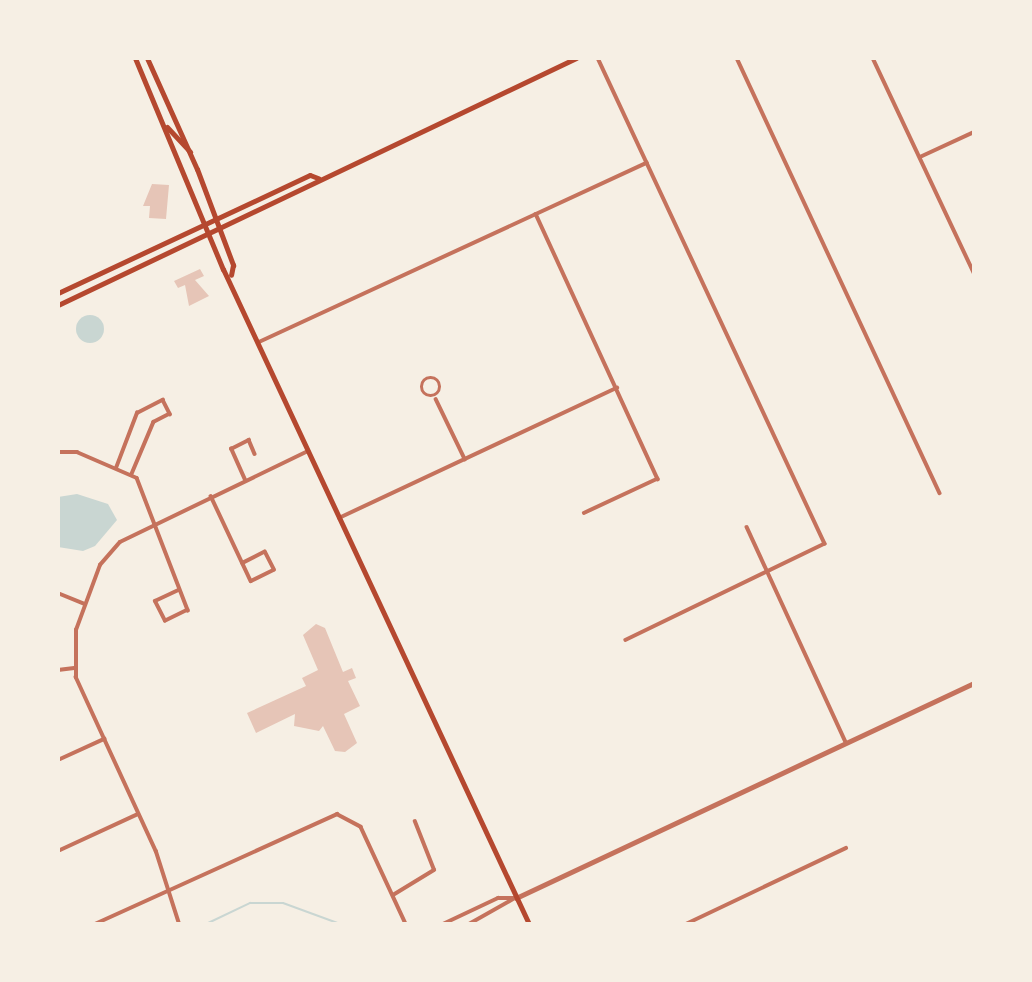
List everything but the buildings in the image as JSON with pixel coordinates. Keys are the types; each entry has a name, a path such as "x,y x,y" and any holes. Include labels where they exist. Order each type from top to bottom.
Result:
{"main road":[{"path":"135,58 167,127 209,234 231,275 307,451 529,924"},
{"path":"147,58 190,152 220,229 231,275"},
{"path":"58,305 220,229 318,178 576,58"},
{"path":"167,127 190,152"},
{"path":"58,293 310,175 318,178"}],"street":[{"path":"598,58 825,544 769,575 626,640"},
{"path":"737,58 940,493"},
{"path":"873,58 974,273"},
{"path":"920,157 974,132"},
{"path":"258,342 647,163"},
{"path":"536,214 658,479 585,513"},
{"path":"436,399 438,382 429,377 423,388 436,399 465,459"},
{"path":"339,518 617,388"},
{"path":"116,468 137,413 163,401 170,414 154,422 132,474 188,610 165,621 155,601 179,590"},
{"path":"246,480 232,449 249,440 255,453"},
{"path":"179,924 138,814 74,668 74,638 85,604 110,551 151,524 307,451"},
{"path":"58,452 77,452 132,474"},
{"path":"211,496 251,581 274,570 265,552 243,563"},
{"path":"747,527 846,742"},
{"path":"58,593 85,604"},
{"path":"58,670 74,668"},
{"path":"469,924 516,898 974,683"},
{"path":"58,760 104,739"},
{"path":"58,851 138,814"},
{"path":"95,924 328,815 345,815 362,830 406,924"},
{"path":"393,895 434,870 415,822"},
{"path":"686,924 846,848"},
{"path":"443,924 498,898 516,898"}],"shaded area":[{"path":"90,315 100,319 104,329 100,339 90,343 80,339 76,329 80,319"},
{"path":"77,494 108,504 117,520 95,546 83,551 58,547 58,497"}],"waterway":[{"path":"206,924 250,903 283,903 340,924"}]}
